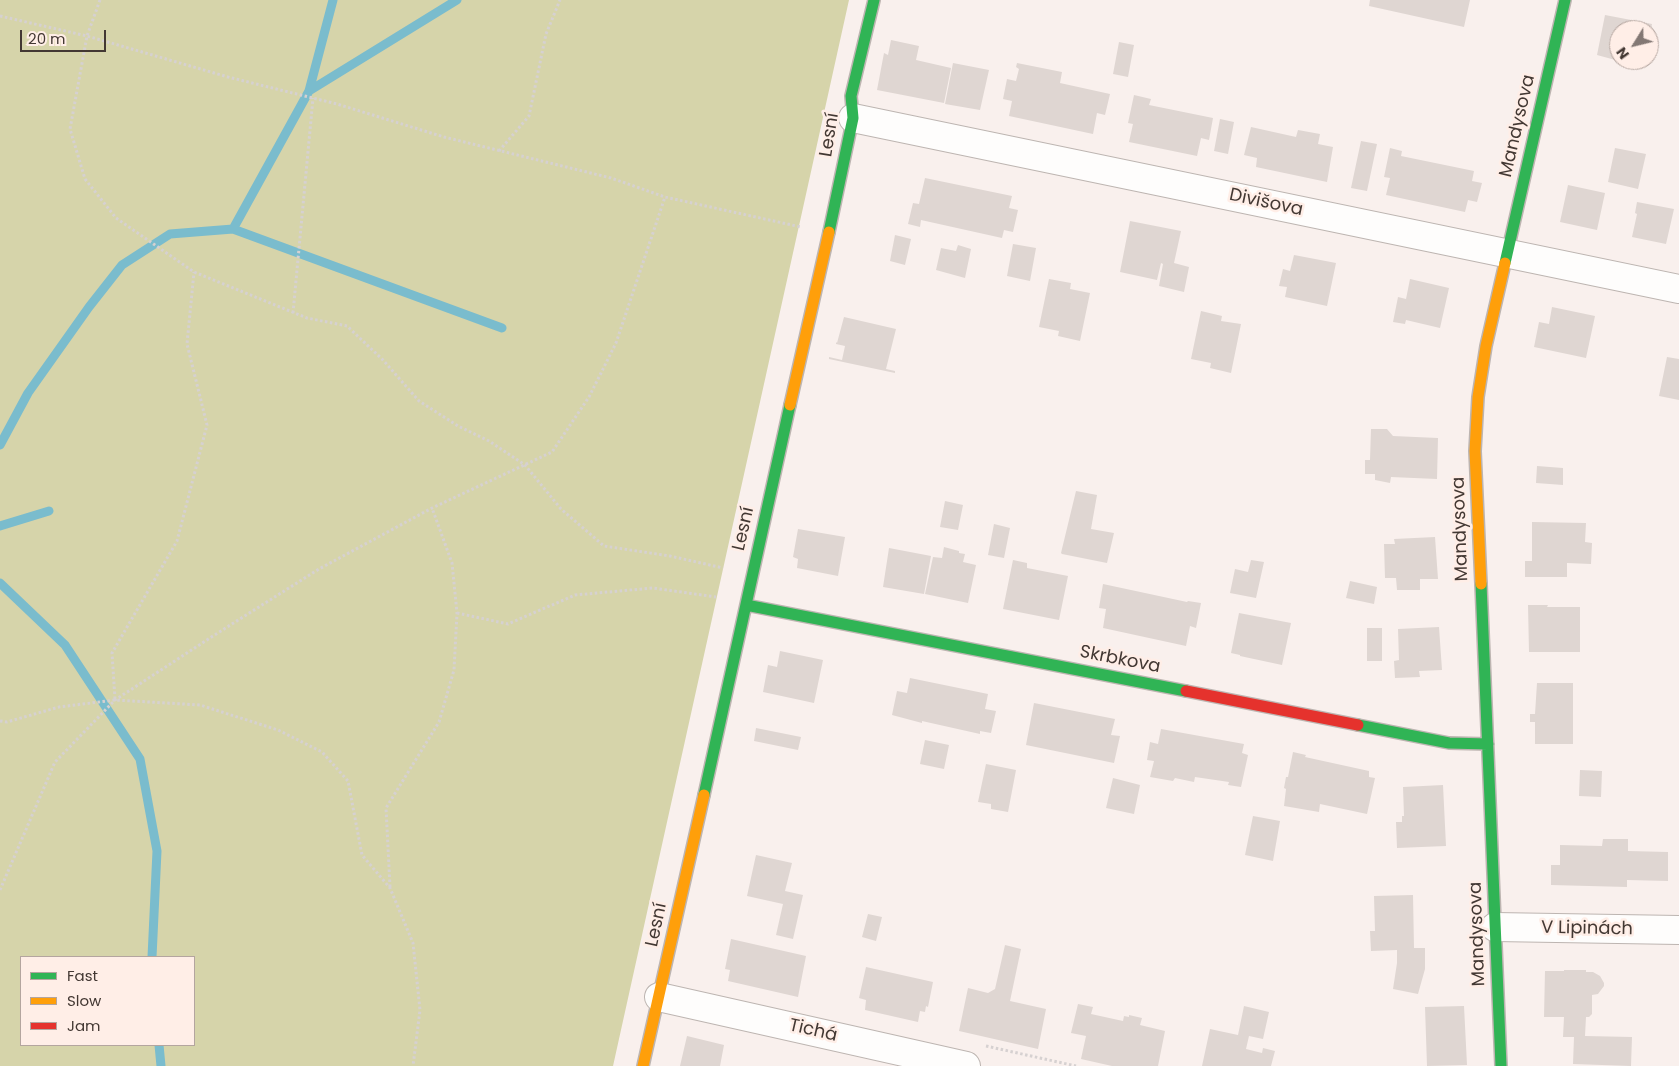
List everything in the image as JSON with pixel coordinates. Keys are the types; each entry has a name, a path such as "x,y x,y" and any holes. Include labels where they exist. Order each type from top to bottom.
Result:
{"street":[{"name":"Lesní","path":"643,1066 660,997 746,605 752,570 829,232 853,118 851,96 874,0"},
{"name":"Mandysova","path":"1501,1066 1475,451 1478,397 1486,346 1506,253 1565,0"},
{"name":"Divišova","path":"853,118 1679,289"},
{"name":"Skrbkova","path":"746,605 1449,743 1488,744"},
{"name":"V Lipinách","path":"1494,927 1679,930"},
{"name":"Tichá","path":"660,997 966,1066"}],"path":[{"path":"100,0 87,36 70,128 85,179 116,218 194,272 307,318 347,326 383,360 419,401 458,426 489,441 525,464 561,509 604,546 670,556 723,568"},
{"path":"499,151 529,116 546,34 560,0"},
{"path":"0,16 87,36 313,98 444,137 611,178 665,197 829,232"},
{"path":"293,313 313,98"},
{"path":"0,890 55,762 115,700 319,569 432,508 552,452 589,396 616,343 665,197"},
{"path":"115,700 112,653 177,541 207,425 187,344 194,272"},
{"path":"390,888 386,808 439,722 454,670 458,613 452,563 432,508"},
{"path":"458,613 508,624 575,595 653,588 716,597"},
{"path":"0,721 7,722 59,706 115,700 200,704 278,730 322,752 348,781 362,855 390,888 413,943 420,1010 413,1066"}],"shaded area":[{"path":"0,0 849,0 613,1066 0,1066"}],"building":[{"path":"1370,0 1470,0 1464,27 1369,6"},
{"path":"1605,15 1631,20 1609,20 1609,58 1597,55"},
{"path":"891,40 919,46 916,60 951,68 944,103 877,90 884,53 888,55"},
{"path":"1119,42 1134,45 1128,77 1113,74"},
{"path":"953,63 989,70 980,110 945,104"},
{"path":"1017,63 1062,72 1060,83 1110,94 1105,115 1097,113 1093,134 1009,116 1012,101 1003,99 1007,79 1016,81 1019,69 1016,67"},
{"path":"1134,95 1151,99 1149,105 1213,118 1209,140 1201,138 1197,156 1129,142 1133,124 1128,123"},
{"path":"1220,119 1234,122 1228,154 1214,151"},
{"path":"1251,127 1296,137 1298,130 1320,134 1318,144 1333,147 1327,182 1256,167 1257,158 1244,155"},
{"path":"1361,141 1377,144 1367,191 1351,188"},
{"path":"1390,148 1402,151 1401,156 1474,171 1472,181 1482,183 1477,202 1468,200 1465,212 1386,195 1390,178 1384,177"},
{"path":"1615,148 1646,154 1638,189 1608,182"},
{"path":"925,178 1012,196 1009,208 1018,210 1013,232 1004,230 1002,238 921,220 920,227 908,224 913,203 919,204"},
{"path":"1568,185 1605,193 1597,230 1560,222"},
{"path":"1637,202 1674,209 1666,244 1632,237 1637,214 1635,213"},
{"path":"1130,221 1181,231 1174,263 1189,267 1184,292 1159,286 1163,264 1161,263 1157,280 1120,272"},
{"path":"895,235 911,239 905,265 890,261"},
{"path":"1013,244 1036,248 1030,281 1007,276"},
{"path":"958,245 971,249 965,278 936,270 941,248 956,251"},
{"path":"1294,255 1336,263 1327,306 1285,297 1287,287 1279,286 1283,269 1290,271"},
{"path":"1049,279 1071,283 1070,289 1090,293 1080,341 1058,336 1059,331 1039,327"},
{"path":"1410,279 1449,288 1440,328 1406,320 1405,324 1393,322 1398,297 1406,299"},
{"path":"1552,307 1595,316 1586,358 1534,347 1539,322 1549,324"},
{"path":"1201,311 1222,316 1221,321 1241,324 1231,373 1210,368 1211,363 1191,359"},
{"path":"844,317 896,329 886,369 895,371 895,373 829,359 829,357 842,360 845,346 836,344 836,342"},
{"path":"1667,357 1679,359 1679,400 1659,396"},
{"path":"1371,429 1387,429 1393,436 1438,438 1437,479 1391,477 1390,483 1375,480 1375,474 1365,474 1365,460 1370,460"},
{"path":"1537,466 1563,468 1563,485 1536,483"},
{"path":"1076,491 1097,495 1091,529 1114,533 1107,563 1061,553"},
{"path":"945,501 963,505 958,530 940,527"},
{"path":"1532,522 1586,523 1585,542 1592,543 1591,564 1567,563 1567,577 1525,577 1525,561 1532,561"},
{"path":"994,524 1010,528 1004,558 988,555"},
{"path":"798,529 845,537 838,576 797,568 798,559 793,557"},
{"path":"1435,537 1438,579 1420,579 1420,590 1397,590 1396,578 1385,578 1384,544 1395,544 1394,539"},
{"path":"944,547 965,554 963,562 976,565 968,603 925,594 933,557 942,558"},
{"path":"889,548 931,556 924,594 883,587"},
{"path":"1013,560 1027,563 1027,568 1068,576 1059,620 1003,609"},
{"path":"1251,560 1264,562 1256,598 1230,593 1235,569 1248,572"},
{"path":"1350,581 1377,587 1374,604 1346,598"},
{"path":"1103,584 1187,602 1201,603 1196,628 1190,626 1186,646 1103,628 1106,609 1099,608"},
{"path":"1528,605 1580,607 1580,652 1529,652"},
{"path":"1239,613 1291,623 1282,665 1231,653"},
{"path":"1439,627 1442,670 1419,671 1420,677 1395,678 1394,661 1399,660 1398,629"},
{"path":"1367,628 1382,628 1382,661 1367,661"},
{"path":"780,651 823,660 814,703 763,692 768,665 777,667"},
{"path":"910,678 988,694 985,709 996,711 991,733 980,731 980,734 892,715 897,691 907,693"},
{"path":"1537,683 1573,683 1573,744 1535,744 1535,722 1530,722 1530,714 1535,714"},
{"path":"1034,703 1115,719 1111,735 1120,736 1114,763 1026,745"},
{"path":"756,728 801,737 798,750 754,741"},
{"path":"1161,729 1244,744 1242,753 1248,755 1241,787 1228,785 1229,782 1195,777 1194,782 1175,778 1173,781 1150,777 1154,761 1147,760 1150,742 1158,744"},
{"path":"925,740 949,745 944,769 920,764"},
{"path":"1293,752 1306,755 1305,757 1369,771 1369,777 1375,778 1367,814 1320,804 1319,812 1284,806 1286,789 1284,788"},
{"path":"986,764 1016,770 1008,812 991,809 991,804 978,802"},
{"path":"1580,770 1602,771 1601,797 1579,796"},
{"path":"1113,778 1140,785 1134,814 1106,808"},
{"path":"1443,785 1446,846 1397,848 1396,822 1402,822 1402,816 1404,816 1403,787"},
{"path":"1253,816 1280,821 1273,861 1245,855"},
{"path":"1603,839 1628,839 1628,851 1668,852 1668,881 1627,880 1627,887 1551,885 1551,865 1560,865 1560,845 1602,846"},
{"path":"756,855 792,863 785,891 803,895 793,939 776,935 783,904 747,896"},
{"path":"1413,895 1414,948 1425,948 1425,969 1418,994 1393,989 1397,950 1371,951 1370,931 1375,931 1374,896"},
{"path":"868,914 882,917 876,941 862,937"},
{"path":"731,939 806,956 798,997 728,981 730,970 725,969"},
{"path":"1005,945 1021,949 1010,1001 1046,1009 1038,1049 959,1031 968,988 988,993 995,989"},
{"path":"866,967 933,982 928,1007 926,1006 925,1012 920,1011 918,1022 865,1010 866,1000 859,998"},
{"path":"1586,970 1586,972 1593,972 1600,976 1604,986 1598,994 1592,995 1592,1014 1586,1017 1585,1036 1632,1037 1631,1066 1573,1064 1574,1037 1563,1037 1564,1017 1544,1017 1545,971"},
{"path":"1078,1004 1093,1007 1091,1014 1123,1021 1124,1016 1129,1017 1129,1015 1142,1018 1140,1025 1165,1031 1158,1066 1112,1066 1081,1059 1086,1036 1071,1033"},
{"path":"1244,1006 1269,1012 1263,1039 1249,1036 1246,1049 1262,1053 1263,1048 1275,1051 1271,1066 1202,1066 1210,1029 1238,1035"},
{"path":"1464,1006 1467,1065 1427,1066 1425,1007"},
{"path":"687,1036 724,1045 720,1066 680,1066"}],"waterway":[{"path":"233,229 309,91 333,0"},
{"path":"309,91 457,0"},
{"path":"0,445 28,393 89,307 122,265 170,234 233,229 502,328"},
{"path":"0,526 49,511"},
{"path":"0,583 65,645 140,759 157,851 152,956"},
{"path":"159,1046 161,1066"}],"traffic: fast":[{"path":"829,232 853,118 851,96 874,0"},
{"path":"1505,263 1565,0"},
{"path":"704,795 790,405"},
{"path":"1481,584 1501,1066"},
{"path":"746,605 1186,691"},
{"path":"1358,725 1449,743 1488,744"}],"traffic: slow":[{"path":"790,405 829,232"},
{"path":"1481,584 1475,451 1478,397 1486,346 1505,263"},
{"path":"643,1066 704,795"}],"traffic: jam":[{"path":"1186,691 1358,725"}]}
